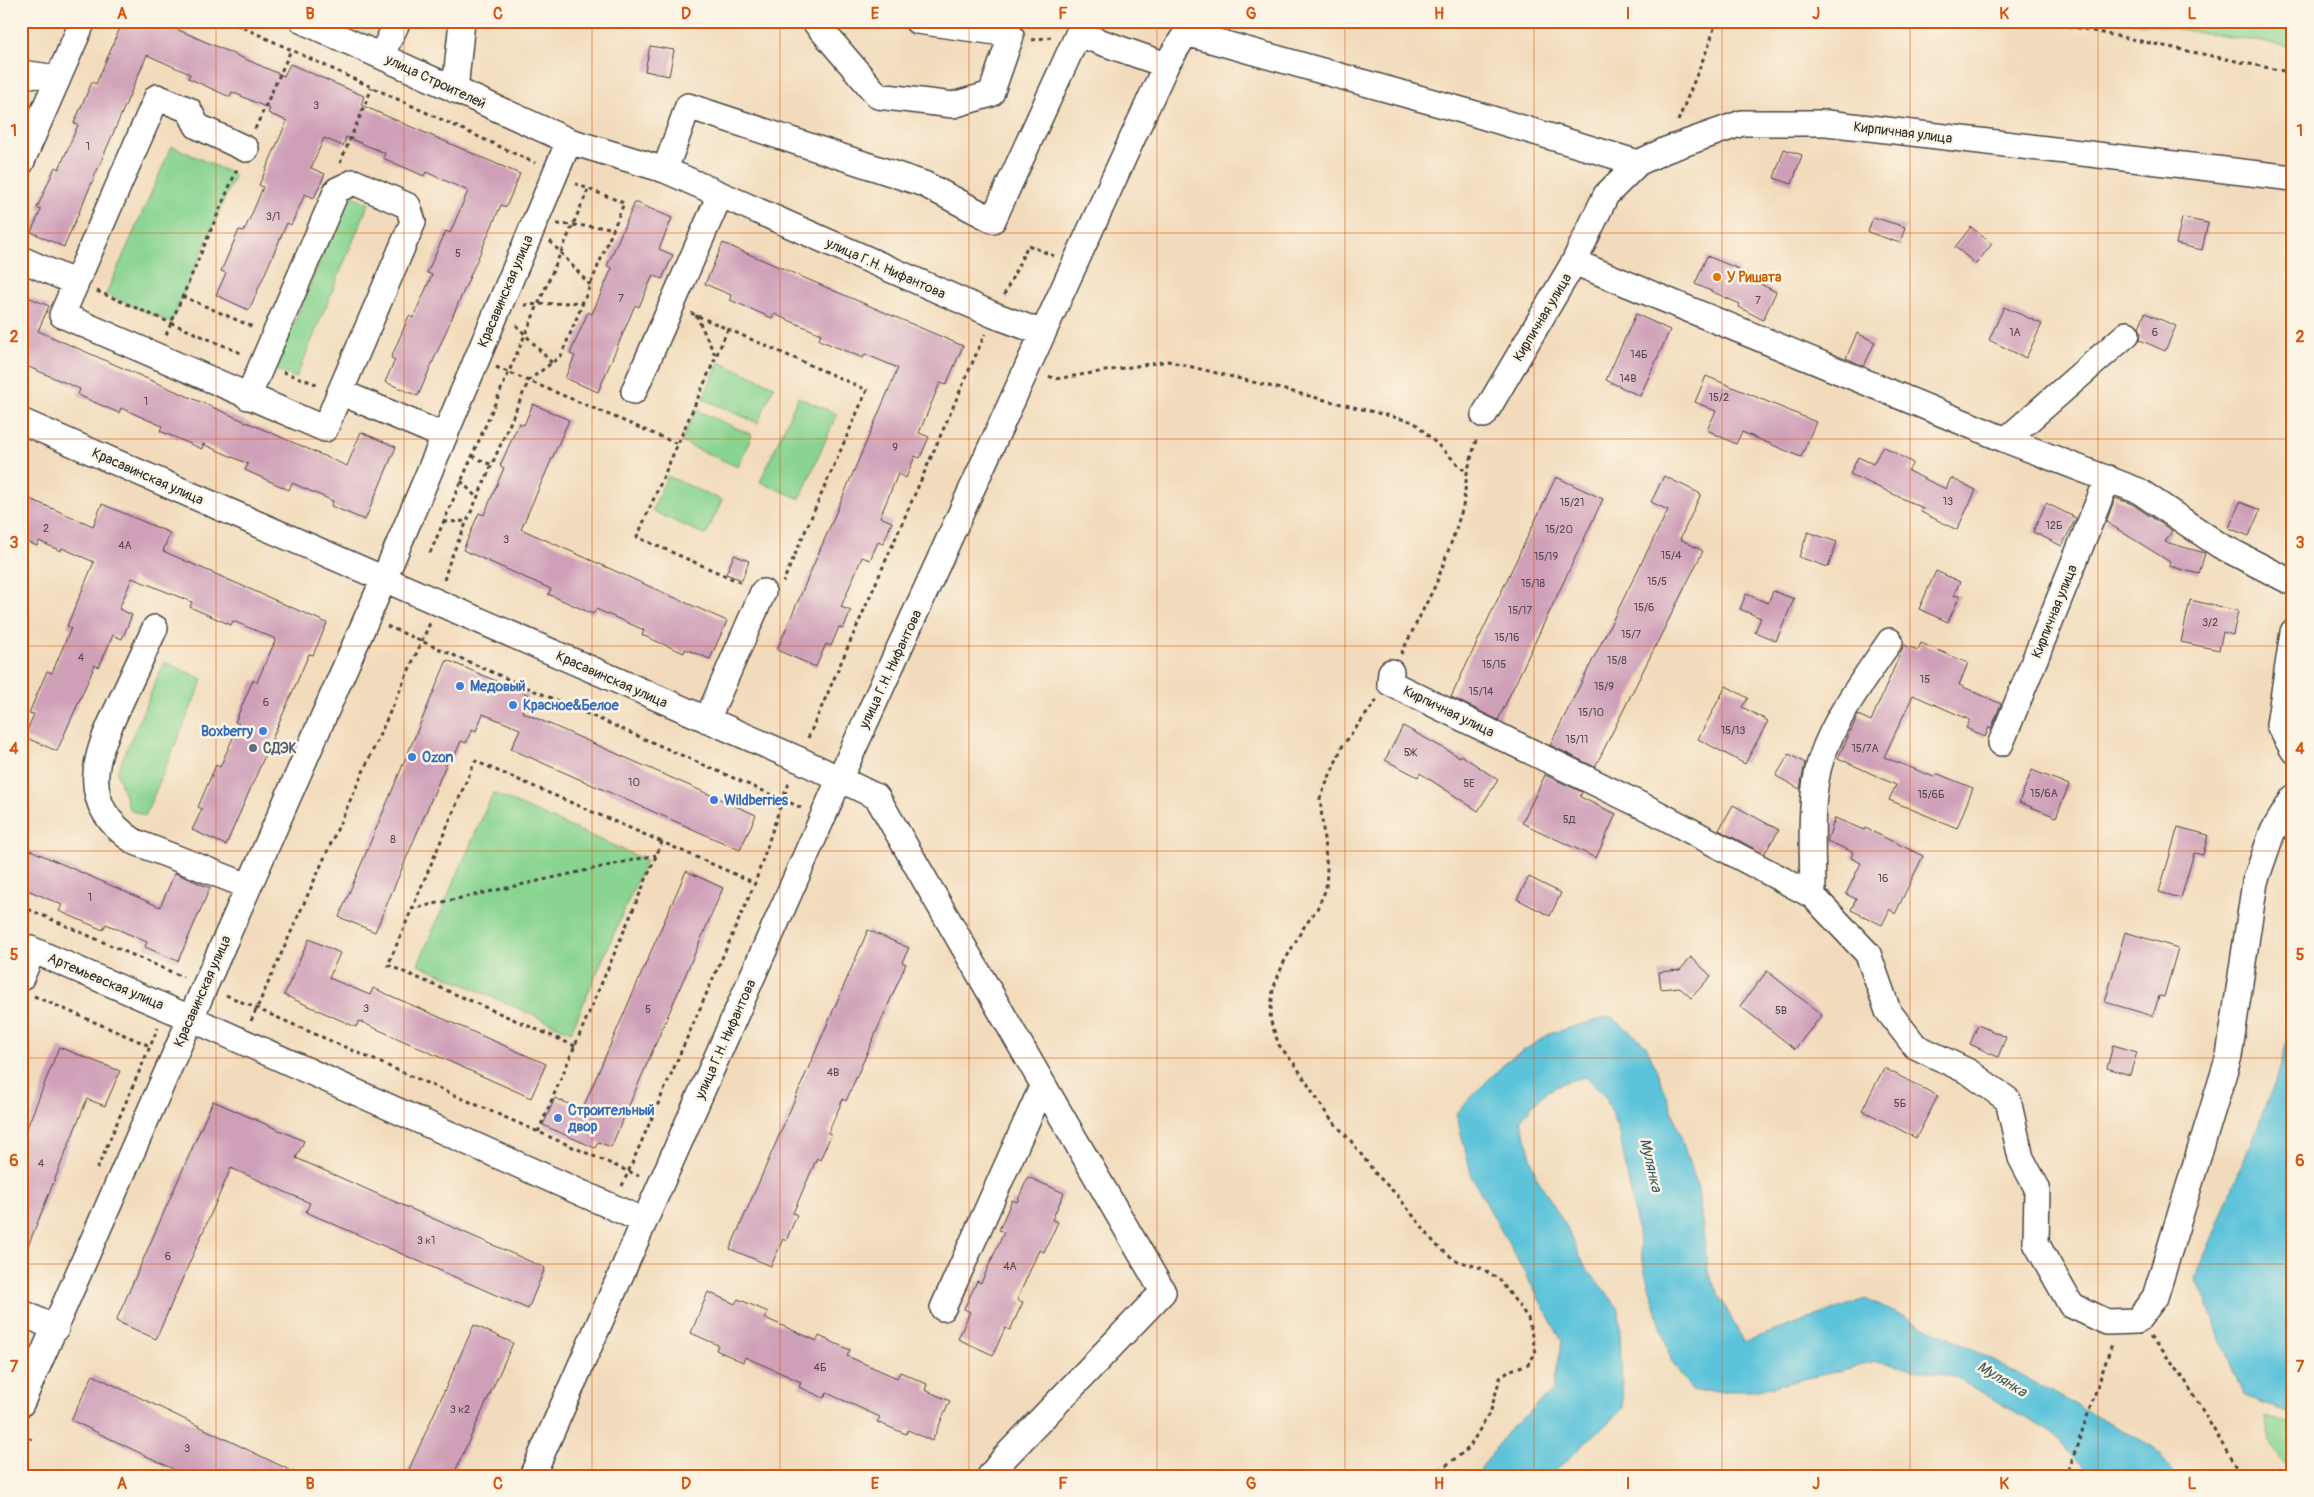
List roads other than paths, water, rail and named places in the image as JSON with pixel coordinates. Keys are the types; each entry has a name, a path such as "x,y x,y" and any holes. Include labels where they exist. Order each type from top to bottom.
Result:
{"street":[{"path":"21,163 82,21"},
{"name":"улица Строителей","path":"303,21 569,141"},
{"path":"382,56 398,21"},
{"path":"455,90 462,21"},
{"path":"814,21 878,96 953,105 991,94 1010,36 996,32 916,21"},
{"path":"664,170 688,106 924,184 993,220 1081,28 1166,65"},
{"path":"1044,333 1166,65 1186,33 1472,113 1638,163"},
{"path":"21,73 43,76 57,81"},
{"path":"246,149 197,126 189,110 157,97 62,315 248,397 325,429 413,222 408,206 354,182 337,190 248,397"},
{"name":"Кирпичная улица","path":"1484,415 1574,262 1606,195 1638,163 1666,150 1742,123 1827,123 2293,178"},
{"name":"улица Г.Н. Нифантова","path":"532,1476 840,778 1044,333 994,315 664,170 569,141"},
{"name":"Красавинская улица","path":"21,1404 56,1329 190,1018 384,579 554,172 569,141"},
{"path":"634,391 720,195"},
{"path":"21,259 76,283"},
{"name":"Кирпичная улица","path":"1574,262 2006,440 2139,491 2219,545 2293,583"},
{"path":"2006,440 2127,334"},
{"path":"340,392 444,436"},
{"name":"Красавинская улица","path":"21,421 800,760 877,797 1163,1292 1004,1457 990,1476"},
{"name":"Кирпичная улица","path":"2001,743 2108,478"},
{"path":"707,720 763,592"},
{"path":"155,628 101,744 95,770 96,790 104,812 121,833 135,842 248,886"},
{"path":"2293,632 2279,725 2293,750"},
{"path":"1813,896 1814,804 1822,758 1838,718 1890,641"},
{"name":"Кирпичная улица","path":"1391,677 1653,811 1813,896 1868,954 1888,1011 1915,1046 1969,1072 2008,1100 2021,1158 2037,1188 2036,1243 2072,1305 2107,1322 2137,1321 2155,1297 2229,1056 2255,882 2272,833 2293,798"},
{"path":"26,986 27,947"},
{"name":"Артемьевская улица","path":"27,947 644,1221"},
{"path":"943,1308 1043,1085"},
{"path":"21,1312 56,1329"}],"water":[{"name":"Мулянка","path":"1611,1016 1646,1045 1668,1098 1698,1189 1708,1272 1743,1342 1865,1299 1959,1342 2152,1446 2177,1476 2092,1476 2054,1434 1952,1376 1876,1362 1753,1391 1692,1391 1671,1360 1645,1272 1620,1136 1606,1098 1586,1077 1556,1086 1548,1091 1521,1120 1536,1176 1569,1231 1584,1265 1619,1309 1623,1409 1549,1476 1476,1476 1507,1432 1553,1391 1562,1341 1472,1177 1456,1113 1507,1061 1551,1033"},
{"path":"2293,1018 2293,1415 2244,1397 2196,1277 2277,1078"}],"place":[{"name":"У Ришата","path":"1717,277"},
{"name":"Медовый","path":"460,686"},
{"name":"Красное&Белое","path":"513,705"},
{"name":"Boxberry","path":"263,731"},
{"name":"СДЭК","path":"253,748"},
{"name":"Ozon","path":"412,757"},
{"name":"Wildberries","path":"714,800"},
{"name":"Строительный двор","path":"558,1118"}]}
